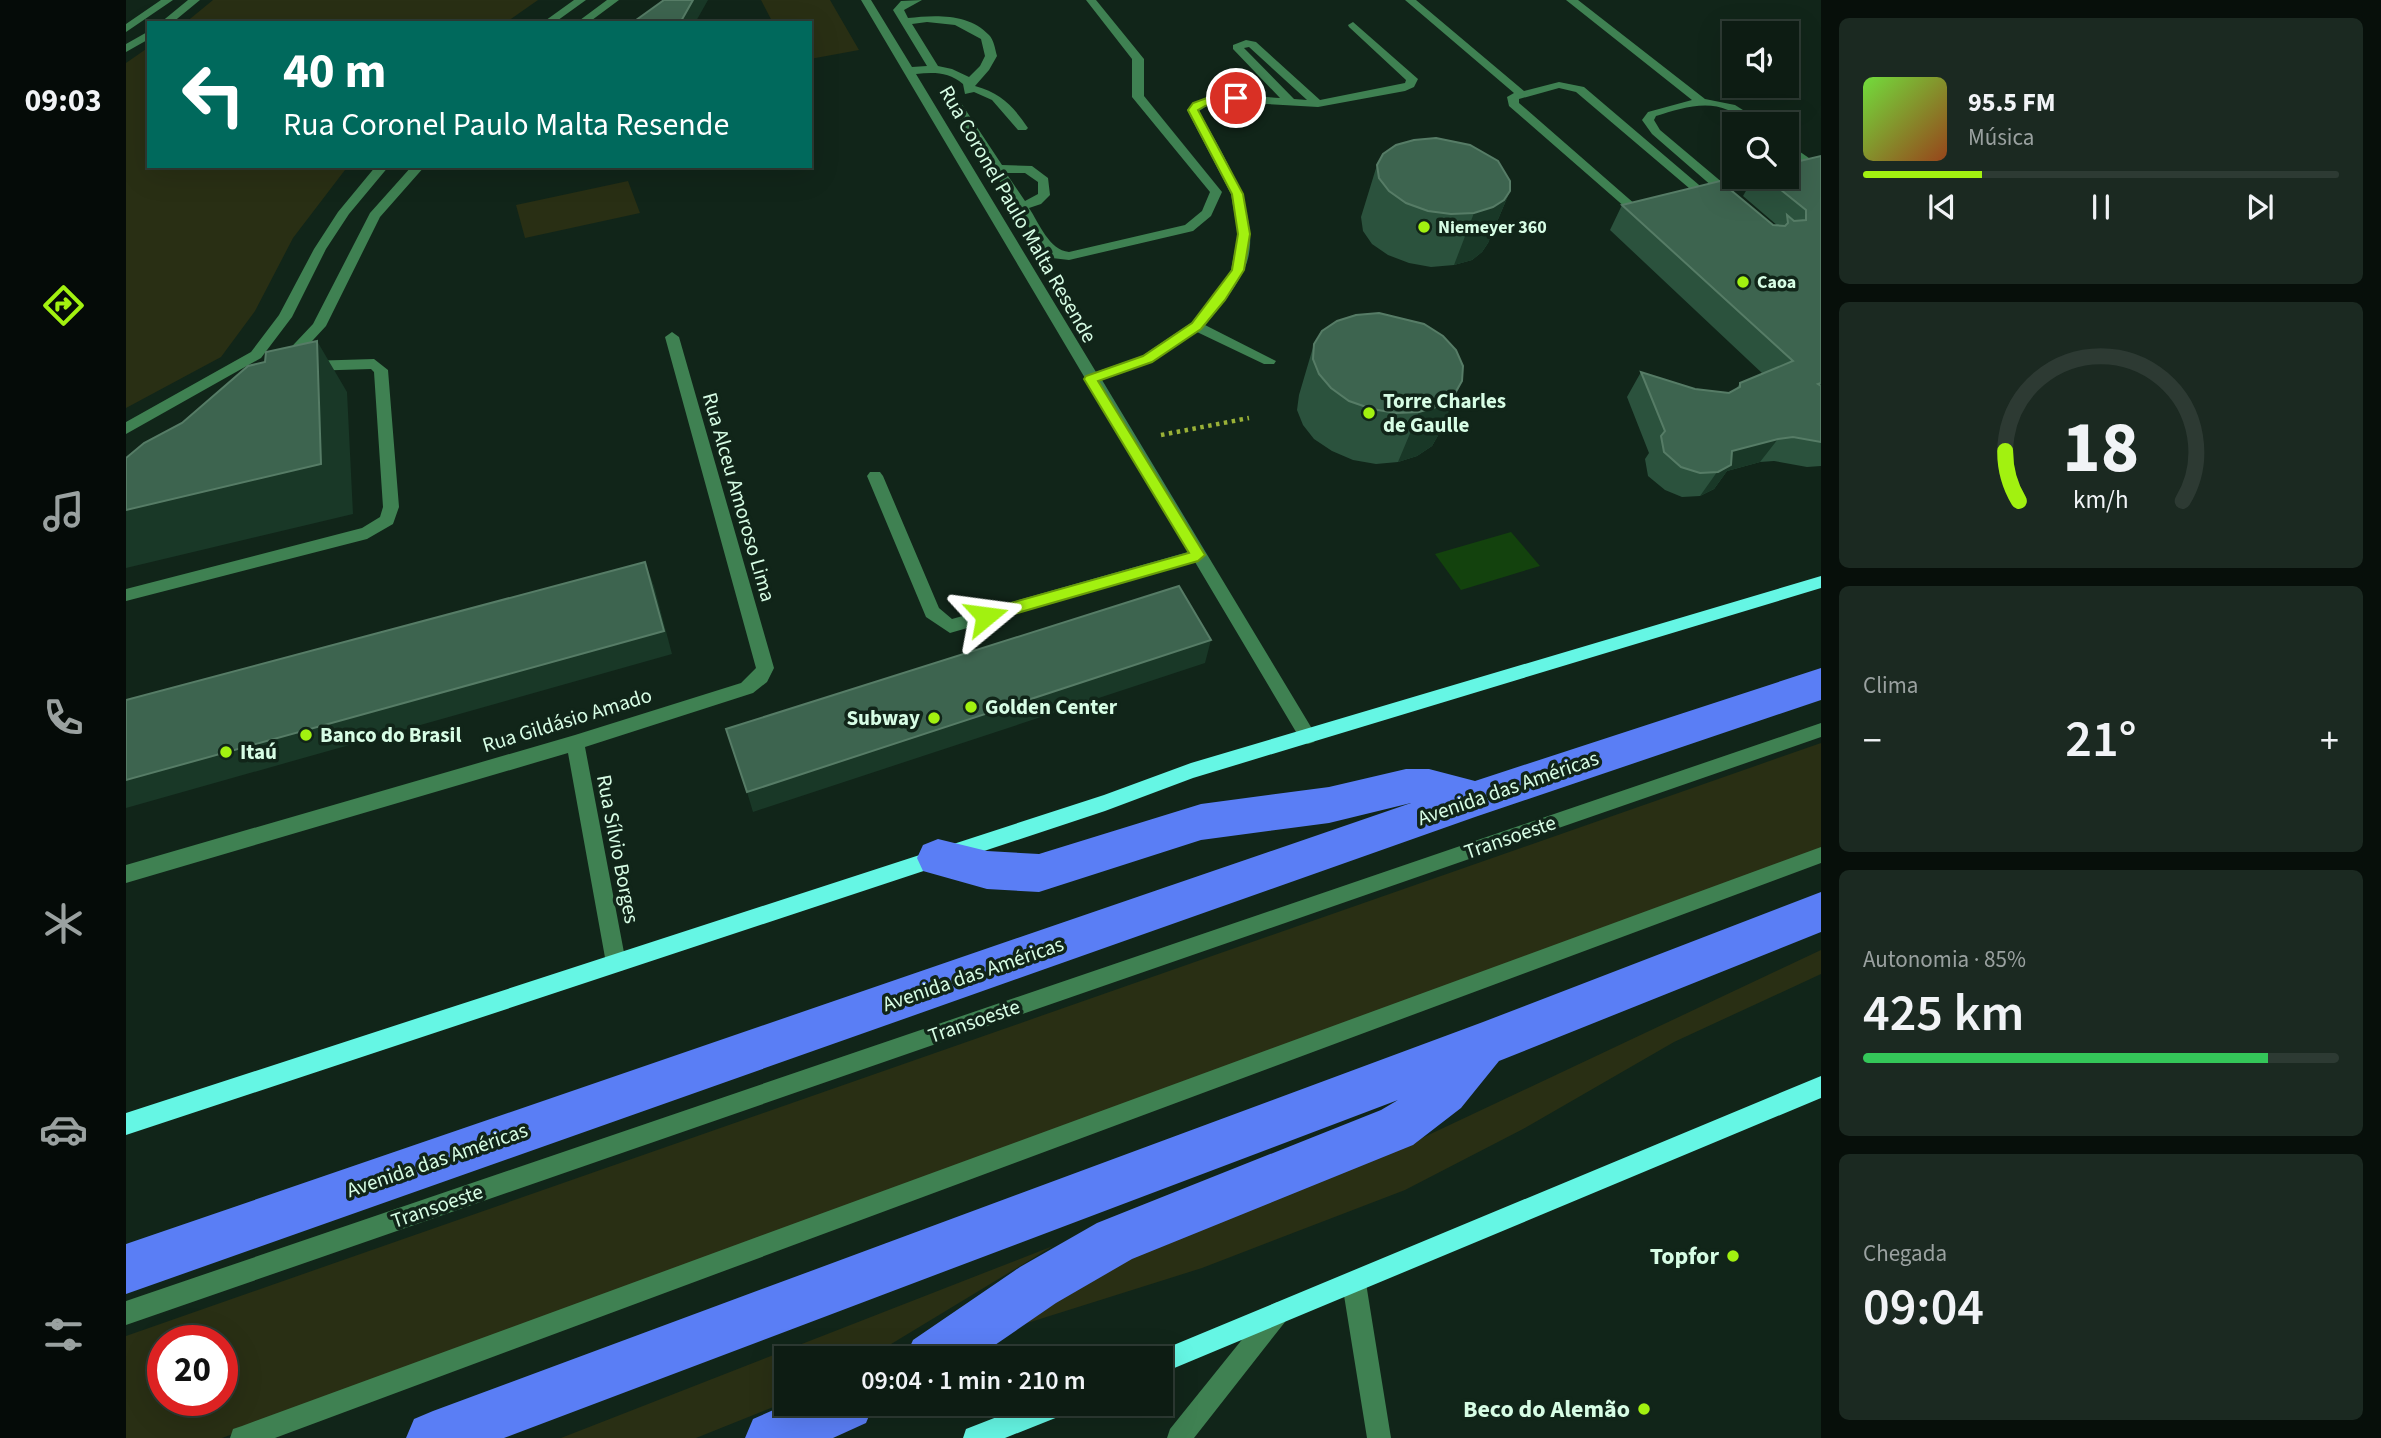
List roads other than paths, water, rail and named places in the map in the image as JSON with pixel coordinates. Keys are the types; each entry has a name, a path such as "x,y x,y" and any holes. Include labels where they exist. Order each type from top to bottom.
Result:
{"highway":[{"name":"Avenida das Américas","path":"126,1269 1475,799 1821,684"},
{"path":"938,858 987,870 1039,873 1201,822 1329,805 1406,786 1429,786 1475,799"},
{"path":"433,1438 1483,1045 1821,912"},
{"path":"949,1346 1038,1285 1115,1241 1396,1128 1424,1112 1461,1077 1483,1045"},
{"path":"772,1438 821,1416"}],"main road":[{"path":"126,1124 1105,803 1191,771 1821,582"},
{"path":"1173,1357 1821,1087"},
{"path":"975,1438 1029,1416"}],"street":[{"path":"126,29 168,0"},
{"path":"168,21 195,0"},
{"path":"550,21 581,0"},
{"path":"584,21 614,0"},
{"name":"Rua Coronel Paulo Malta Resende","path":"866,0 1308,737"},
{"path":"917,0 898,10 933,67"},
{"path":"955,102 1052,252 1069,256 1189,228 1204,220 1212,207 1216,192 1138,97 1138,59 1091,0"},
{"path":"1410,0 1520,93"},
{"path":"1571,0 1702,102"},
{"path":"905,21 949,19 971,26 986,38 991,56 985,68 970,85 969,93 955,102 932,108"},
{"path":"1091,379 1147,359 1196,326 1220,298 1238,270 1244,234 1237,194 1193,110 1197,105 1215,98 1318,104 1410,85 1412,79 1353,25"},
{"path":"126,49 147,35"},
{"path":"1292,104 1237,47 1245,43 1252,44 1318,104"},
{"path":"910,71 933,67 953,72 970,85 1002,99 1023,128"},
{"path":"1630,205 1513,104 1513,97 1520,93 1559,85 1580,89 1724,210"},
{"path":"1740,112 1726,103 1702,102 1652,114 1648,120 1656,132 1741,204"},
{"path":"1799,156 1805,161"},
{"path":"126,429 256,355 285,317 320,250 344,212 381,168"},
{"path":"126,595 367,533 387,520 391,507 381,370 374,364 274,371 319,326 374,216 417,168"},
{"path":"998,169 1028,169 1044,181 1044,195 1037,201 1022,206"},
{"path":"1196,326 1269,362"},
{"name":"Rua Alceu Amoroso Lima","path":"672,337 765,668"},
{"path":"875,476 932,612 950,626 1198,555"},
{"name":"Rua Gildásio Amado","path":"128,873 575,743 747,688 756,682 765,668"},
{"name":"Transoeste","path":"126,1313 1821,730"},
{"name":"Rua Sílvio Borges","path":"575,743 616,963"},
{"path":"242,1438 1821,855"},
{"path":"1354,1283 1379,1438"},
{"path":"1179,1438 1277,1314"}],"place":[{"name":"Niemeyer 360","path":"1424,227"},
{"name":"Caoa","path":"1743,282"},
{"name":"Torre Charles de Gaulle","path":"1369,413"},
{"name":"Golden Center","path":"971,707"},
{"name":"Subway","path":"934,718"},
{"name":"Banco do Brasil","path":"306,735"},
{"name":"Itaú","path":"226,752"},
{"name":"Topfor","path":"1733,1256"},
{"name":"Beco do Alemão","path":"1644,1409"}]}
